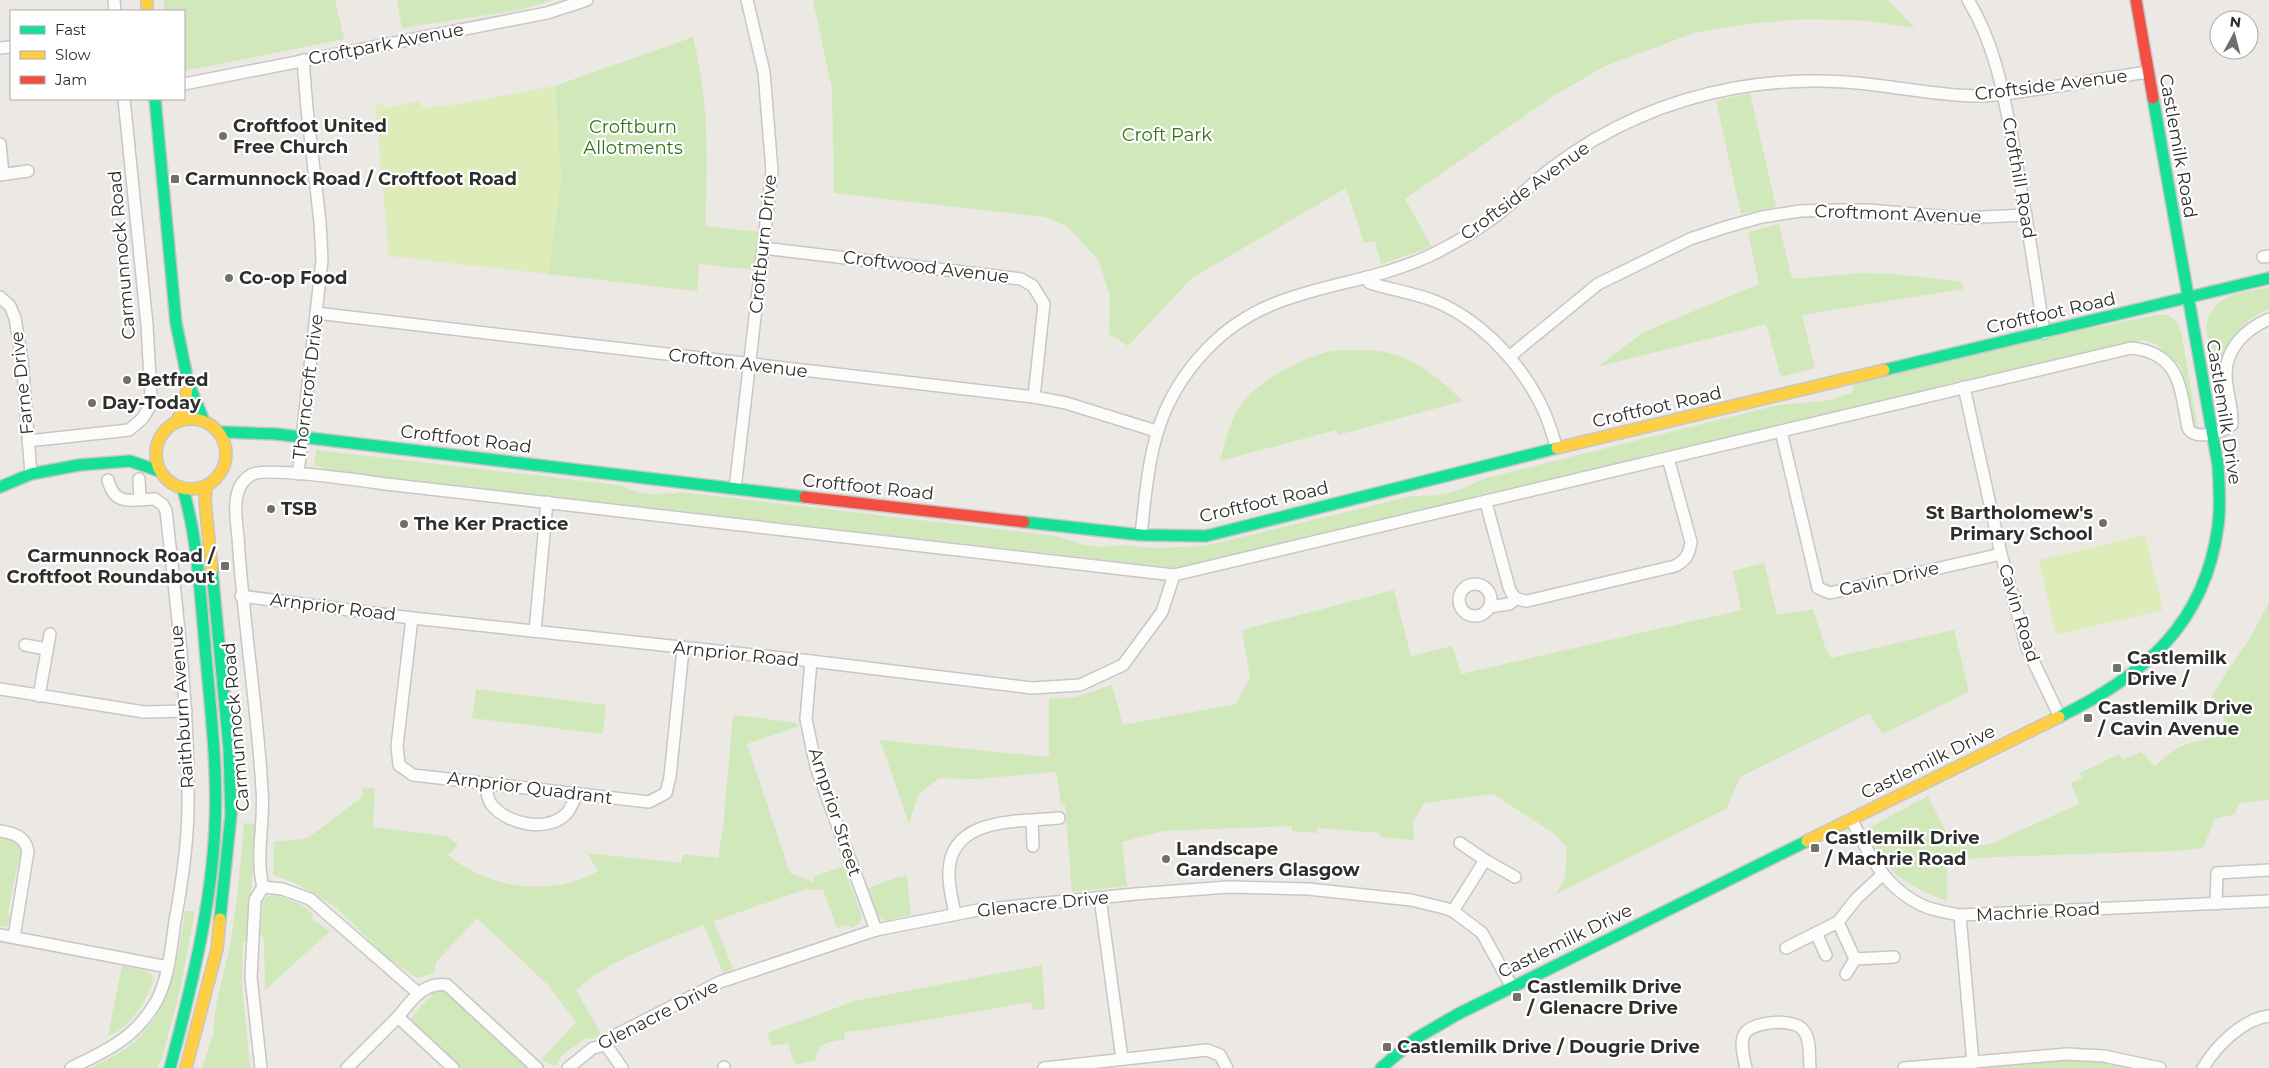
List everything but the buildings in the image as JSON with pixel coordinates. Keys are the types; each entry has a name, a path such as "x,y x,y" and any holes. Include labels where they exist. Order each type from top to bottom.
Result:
{"street":[{"name":"Croftpark Avenue","path":"185,84 547,13 587,0"},
{"name":"Croftburn Drive","path":"735,489 772,171 764,72 747,0"},
{"name":"Crofthill Road","path":"1968,0 1993,52 2004,94 2026,215 2044,333"},
{"name":"Castlemilk Road","path":"2136,0 2188,299"},
{"name":"Thorncroft Drive","path":"298,474 322,260 320,222 306,109 303,60"},
{"name":"Croftside Avenue","path":"1141,535 1150,458 1156,430 1172,396 1188,370 1230,328 1260,309 1287,298 1365,278 1428,256 1468,235 1501,212 1551,169 1613,129 1651,112 1689,99 1732,89 1792,82 1876,85 1939,95 1983,96 2148,72"},
{"name":"Carmunnock Road","path":"28,441 129,430 142,419 149,408 151,396 147,325 124,100"},
{"path":"155,100 176,323 188,382 204,421"},
{"path":"0,144 2,174 28,171"},
{"name":"Croftmont Avenue","path":"1509,357 1598,284 1690,239 1762,217 1800,211 1833,210 1868,210 1962,218 2026,215"},
{"name":"Croftwood Avenue","path":"764,248 1021,279 1033,286 1044,304 1034,396"},
{"path":"1365,278 1370,283 1437,302 1460,314 1477,326 1509,357 1528,381 1542,406 1557,448"},
{"name":"Croftfoot Road","path":"220,432 276,434 1141,535 1206,536 1557,448 2188,299 2269,278"},
{"name":"Farne Drive","path":"0,297 10,306 15,318 22,360 31,474"},
{"name":"Castlemilk Drive","path":"1381,1068 1415,1039 1452,1017 2098,698 2140,670 2171,637 2188,610 2206,570 2218,527 2218,465 2188,299"},
{"name":"Crofton Avenue","path":"316,313 1034,396 1156,430"},
{"path":"298,474 1174,576 2131,348 2145,349 2159,355 2169,363 2179,383 2190,433 2201,436 2227,429 2232,424 2226,374 2231,352 2242,336 2257,324 2269,319"},
{"path":"176,422 184,408 188,382"},
{"name":"Cavin Road","path":"1964,387 2001,554 2027,648 2060,717"},
{"path":"0,488 31,474 79,465 130,461 159,471 169,482 183,489 195,490 206,487 217,480 225,463 226,441 220,432 204,421 186,419 176,422 163,432 157,444 156,457 159,471"},
{"name":"Cavin Drive","path":"1781,431 1818,588 1830,593 2001,554"},
{"path":"227,450 245,433"},
{"path":"130,461 157,444"},
{"path":"1486,503 1509,587 1512,596 1516,599 1527,601 1675,566 1689,554 1690,542 1668,458"},
{"name":"Carmunnock Road","path":"261,1068 251,977 255,900 263,887 260,872 262,791 241,596 236,500 240,485 250,475 272,471 298,474"},
{"path":"139,478 140,499"},
{"name":"Raithburn Avenue","path":"71,1068 105,1052 133,1033 155,1003 163,986 181,888 188,807 186,711 166,511 163,505 156,499 127,500 118,498 111,492 108,480"},
{"name":"Carmunnock Road","path":"186,1068 217,949 231,814 229,748 205,500 206,487"},
{"name":"Carmunnock Road","path":"170,1068 204,932 215,827 214,749 197,558 188,503 183,489"},
{"path":"535,631 547,502"},
{"name":"Arnprior Road","path":"241,596 412,618 683,649 811,661 1032,688 1080,685 1122,665 1162,612 1174,576"},
{"path":"1489,607 1509,604 1516,599"},
{"name":"Arnprior Quadrant","path":"412,618 397,746 399,765 413,775 649,802 666,793 670,777 683,649"},
{"path":"39,696 50,634"},
{"path":"26,645 47,649"},
{"name":"Arnprior Street","path":"811,661 806,719 816,766 876,930"},
{"path":"0,689 144,712 186,711"},
{"path":"485,783 490,804 502,815 528,824 550,823 567,814 577,793"},
{"path":"955,913 949,869 953,852 963,837 976,829 993,824 1059,818"},
{"name":"Machrie Road","path":"1852,820 1870,857 1883,874 1904,894 1926,907 1960,916 2269,901"},
{"path":"1032,821 1033,846"},
{"path":"0,831 13,833 24,840 28,851 14,938"},
{"path":"1460,842 1485,860 1515,877"},
{"path":"1453,911 1485,860"},
{"path":"2216,904 2217,873 2269,870"},
{"path":"1786,948 1838,922 1856,899 1883,874"},
{"path":"263,887 282,889 310,899 418,993"},
{"name":"Glenacre Drive","path":"568,1068 593,1048 606,1045 612,1037 720,982 876,930 955,913 1135,894 1228,887 1308,889 1411,900 1453,911 1482,933 1512,987"},
{"path":"1100,898 1122,1059"},
{"path":"1960,916 1973,1063"},
{"path":"1838,922 1855,959"},
{"path":"1816,933 1826,956"},
{"path":"0,935 168,967"},
{"path":"1855,959 1894,957"},
{"path":"1846,974 1855,959"},
{"path":"347,1068 398,1018 418,993 436,983 447,985 537,1068"},
{"path":"2203,1068 2223,1041 2252,1022 2269,1016"},
{"path":"398,1018 453,1068"},
{"path":"1746,1068 1742,1040 1746,1032 1763,1024 1787,1022 1796,1024 1803,1029 1807,1036 1810,1068"},
{"path":"606,1045 622,1068"},
{"path":"1044,1068 1207,1050 1220,1055 1227,1068"},
{"path":"1904,1068 2067,1054 2104,1056 2160,1068"}],"green space":[{"path":"163,0 335,0 344,39 185,71 185,10 165,10"},
{"path":"397,0 553,0 519,10 402,28"},
{"name":"Croft Park","path":"813,0 1888,0 1915,28 1868,21 1806,19 1747,24 1694,33 1605,66 1550,98 1405,199 1432,247 1381,264 1375,241 1364,243 1346,188 1192,278 1128,346 1109,334 1110,296 1099,261 1067,226 1045,217 834,193 832,89"},
{"name":"Croftburn Allotments","path":"693,37 705,108 707,177 705,226 759,232 755,270 699,264 697,291 548,274 561,180 555,86"},
{"path":"555,86 561,180 548,274 389,256 375,102 388,108 420,101 423,108 453,105"},
{"path":"1750,93 1776,207 1741,214 1716,101"},
{"path":"1779,224 1792,279 1861,273 1895,274 1962,282 1963,289 1802,315 1815,368 1781,377 1766,324 1597,367 1644,332 1759,284 1748,232"},
{"path":"2269,287 2269,309 2243,325 2227,350 2223,371 2227,414 2224,416 2206,328 2209,316 2220,301 2228,297"},
{"path":"2157,315 2168,315 2177,321 2182,336 2197,425 2193,426 2181,367 2156,344 2143,340 1201,564 1176,568 324,470 324,468 314,466 316,450 619,485 650,494 681,492 1056,536 1085,545 1099,547 1122,545 1153,548 1205,546 1412,496 1450,492 1486,478 1778,405 1825,401 1852,393 1855,382 2048,337"},
{"path":"1337,350 1385,352 1410,360 1438,379 1463,401 1338,435 1336,430 1220,461 1234,416 1242,403 1259,386 1295,364 1320,354"},
{"path":"2145,535 2163,610 2056,635 2039,560"},
{"path":"1764,563 1777,615 1813,609 1825,647 1831,658 1954,630 1969,692 1882,734 1869,713 1740,777 1727,808 1556,894 1565,878 1567,847 1552,832 1493,794 1424,803 1413,822 1414,840 1380,837 1380,833 1317,828 1317,833 1292,831 1292,826 1163,831 1122,842 1127,886 1072,892 1065,804 1061,804 1056,772 976,779 939,778 918,795 909,824 880,740 1049,757 1049,699 1076,697 1112,685 1123,725 1236,704 1250,677 1242,630 1394,590 1411,656 1452,646 1461,674 1741,610 1733,571"},
{"path":"2269,602 2269,800 2239,803 2235,814 2215,819 2203,848 2176,851 1951,860 1947,865 1947,901 1922,890 1897,875 1878,854 1870,827 1928,796 1952,844 1988,845 2079,804 2071,783 2082,778 2080,773 2119,754 2122,760 2141,752 2155,766 2177,748 2231,733 2212,695 2251,636"},
{"path":"476,689 606,705 603,734 472,718"},
{"path":"733,715 793,722 800,726 747,744 790,873 814,882 813,877 844,866 862,917 860,923 851,928 846,925 837,928 823,890 807,889 714,921 733,969 723,973 704,925 637,952 604,969 576,990 601,1034 593,1039 587,1038 563,1054 556,1065 551,1065 542,1059 576,1022 550,987 477,918 436,962 434,973 417,978 386,957 336,907 295,883 273,875 274,842 308,838 362,797 362,787 375,789 373,827 447,836 458,845 448,855 464,867 482,876 520,886 560,885 598,871 587,853 681,863 683,854 718,858 723,828"},
{"path":"244,823 258,824 246,942 243,942 242,985 250,1068 202,1068 213,1035 216,1005 230,947 238,890"},
{"path":"0,836 15,839 21,843 25,856 18,862 8,912 12,920 6,927 0,926"},
{"path":"907,876 911,915 886,921 878,917 866,889"},
{"path":"277,895 302,905 313,914 312,919 330,931 265,990 264,940 260,933 263,901 268,896"},
{"path":"185,911 195,911 180,990 162,1059 157,1068 91,1068 119,1053 134,1042 147,1029 157,1014 165,998 176,965"},
{"path":"1042,965 1045,1009 1033,1010 1032,1002 867,1030 844,1032 845,1039 829,1042 821,1046 816,1060 795,1065 788,1043 772,1046 767,1033 855,1001"},
{"path":"122,966 146,971 153,976 152,983 138,1011 123,1028 108,1035"},
{"path":"442,989 447,991 531,1068 458,1068 410,1021 433,993"},
{"path":"2070,1057 2106,1058 2150,1068 1952,1068"}],"traffic: fast":[{"path":"2059,717 2117,684 2143,665 2165,643 2184,619 2199,592 2211,561 2218,526 2220,503 2218,465 2153,98"},
{"path":"155,100 176,323 188,382 204,421"},
{"path":"1884,370 2269,278"},
{"path":"220,432 276,434 805,497"},
{"path":"1024,522 1141,535 1206,536 1557,448"},
{"path":"0,487 31,474 79,465 130,461 159,471"},
{"path":"170,1068 205,918 213,858 216,804 213,736 200,586 192,528 183,489"},
{"path":"212,570 229,748 231,815 220,919"},
{"path":"1381,1068 1415,1039 1458,1014 1807,841"}],"traffic: slow":[{"path":"147,0 147,10"},
{"path":"1557,448 1884,370"},
{"path":"176,422 184,408 188,383"},
{"path":"198,419 211,425 220,434 224,440 226,454 224,468 216,479 205,487 184,489 177,487 166,479 158,468 156,447 158,440 166,429 177,421 198,419"},
{"path":"206,487 205,501 212,570"},
{"path":"1807,841 2059,717"},
{"path":"186,1068 217,949 220,919"}],"traffic: jam":[{"path":"2136,0 2153,98"},
{"path":"805,497 1024,522"}],"place":[{"name":"Croftfoot United Free Church","path":"223,136"},
{"name":"Carmunnock Road / Croftfoot Road","path":"175,179"},
{"name":"Co-op Food","path":"229,278"},
{"name":"Betfred","path":"127,380"},
{"name":"Day-Today","path":"92,403"},
{"name":"TSB","path":"271,509"},
{"name":"St Bartholomew's Primary School","path":"2103,523"},
{"name":"The Ker Practice","path":"404,524"},
{"name":"Carmunnock Road / Croftfoot Roundabout","path":"225,566"},
{"name":"Castlemilk Drive /","path":"2117,668"},
{"name":"Castlemilk Drive / Cavin Avenue","path":"2088,718"},
{"name":"Castlemilk Drive / Machrie Road","path":"1815,848"},
{"name":"Landscape Gardeners Glasgow","path":"1166,859"},
{"name":"Castlemilk Drive / Glenacre Drive","path":"1517,997"},
{"name":"Castlemilk Drive / Dougrie Drive","path":"1387,1047"}]}
